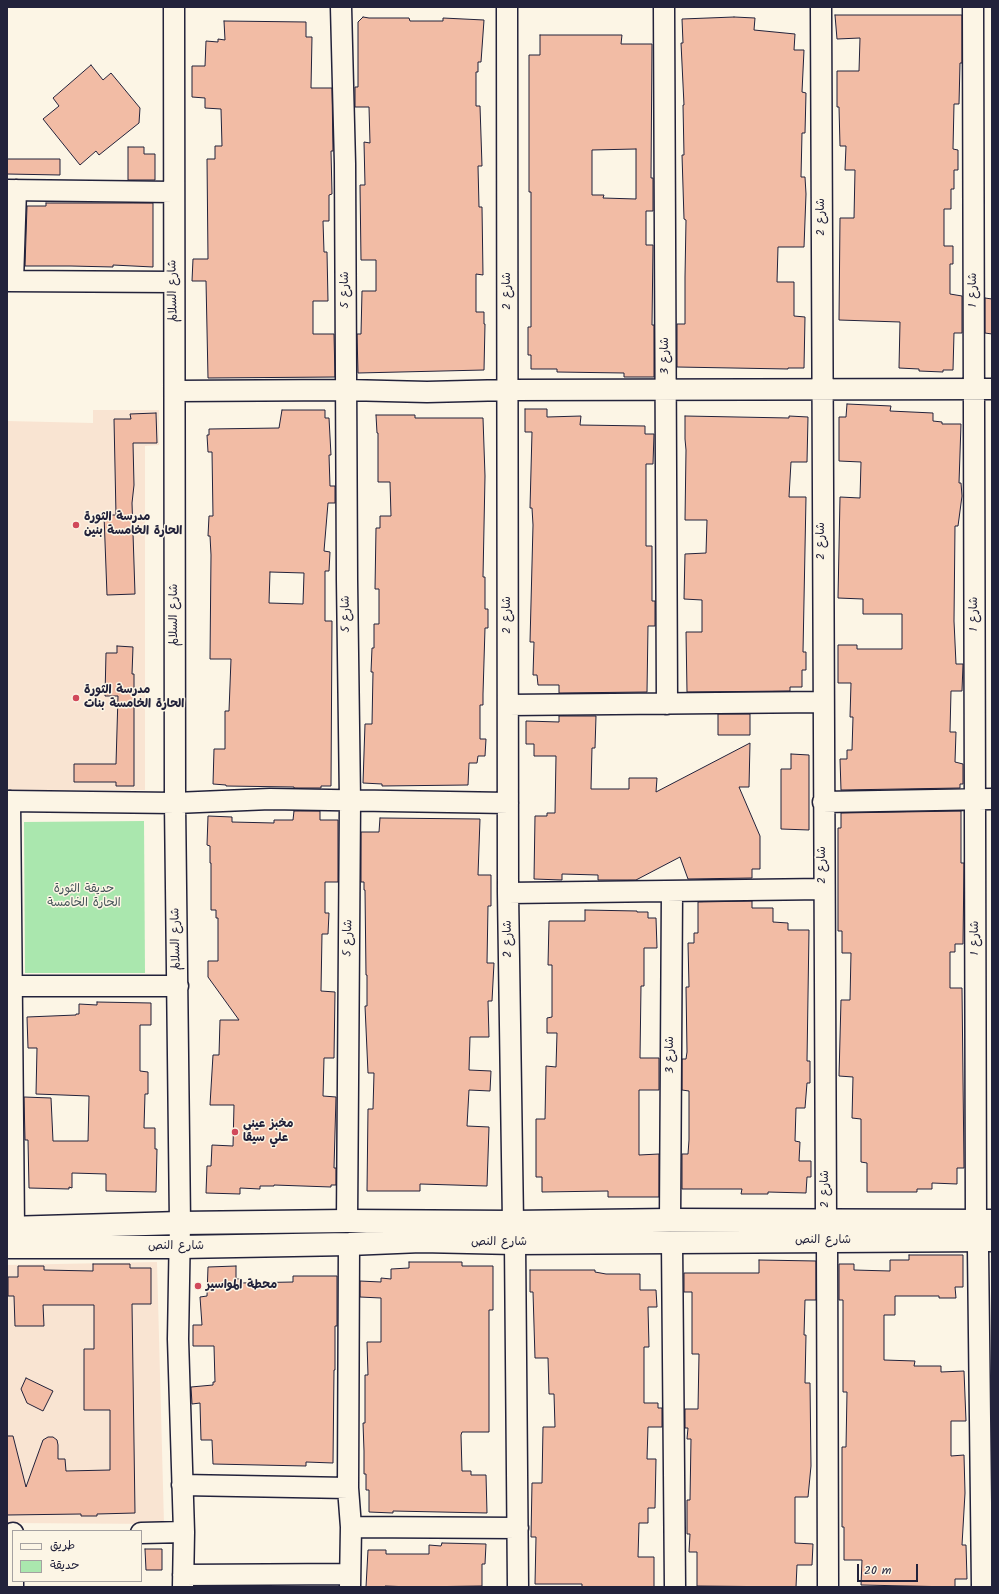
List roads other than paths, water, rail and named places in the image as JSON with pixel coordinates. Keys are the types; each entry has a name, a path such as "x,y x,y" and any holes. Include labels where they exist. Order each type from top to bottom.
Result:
{"main road":[{"name":"شارع النص","path":"9,1235 180,1247 349,1244 421,1241 670,1220 826,1220 984,1230"},
{"name":"شارع النص","path":"9,1235 180,1223 347,1221 672,1242 827,1241 984,1230"}],"street":[{"name":"شارع السلالم","path":"174,7 173,192 176,803 180,1223 178,1339 184,1532 183,1581"},
{"name":"شارع 5","path":"341,7 345,164 347,572 350,801 347,1221"},
{"name":"شارع 2","path":"507,7 508,892 518,1587"},
{"name":"شارع 3","path":"664,7 667,704"},
{"name":"شارع 2","path":"821,7 823,802 826,1220"},
{"name":"شارع 1","path":"973,7 983,389 984,1230 978,1249 982,1587"},
{"path":"173,192 11,190 10,281 174,282"},
{"path":"175,391 346,390 427,392 666,389 983,389"},
{"path":"508,705 823,702"},
{"path":"9,1235 11,986 8,801 176,803 270,799 508,803"},
{"path":"823,802 984,799"},
{"path":"508,892 824,889"},
{"name":"شارع 3","path":"670,1220 672,891"},
{"path":"11,986 178,986"},
{"path":"827,1241 828,1587"},
{"path":"672,1242 675,1587"},
{"path":"183,1581 350,1580 351,1527 348,1488 349,1244"},
{"path":"182,1485 348,1488"},
{"path":"351,1527 518,1528"},
{"path":"142,1533 184,1532"}],"place":[{"name":"مدرسة الثورة الحارة الخامسة بنين","path":"76,525"},
{"name":"مدرسة الثورة الحارة الخامسة بنات","path":"76,698"},
{"name":"مخبز عيني علي سيقا","path":"235,1132"},
{"name":"محطة المواسير","path":"198,1286"}],"park label":[{"name":"حديقة الثورة الحارة الخامسة","path":"84,897"}]}
